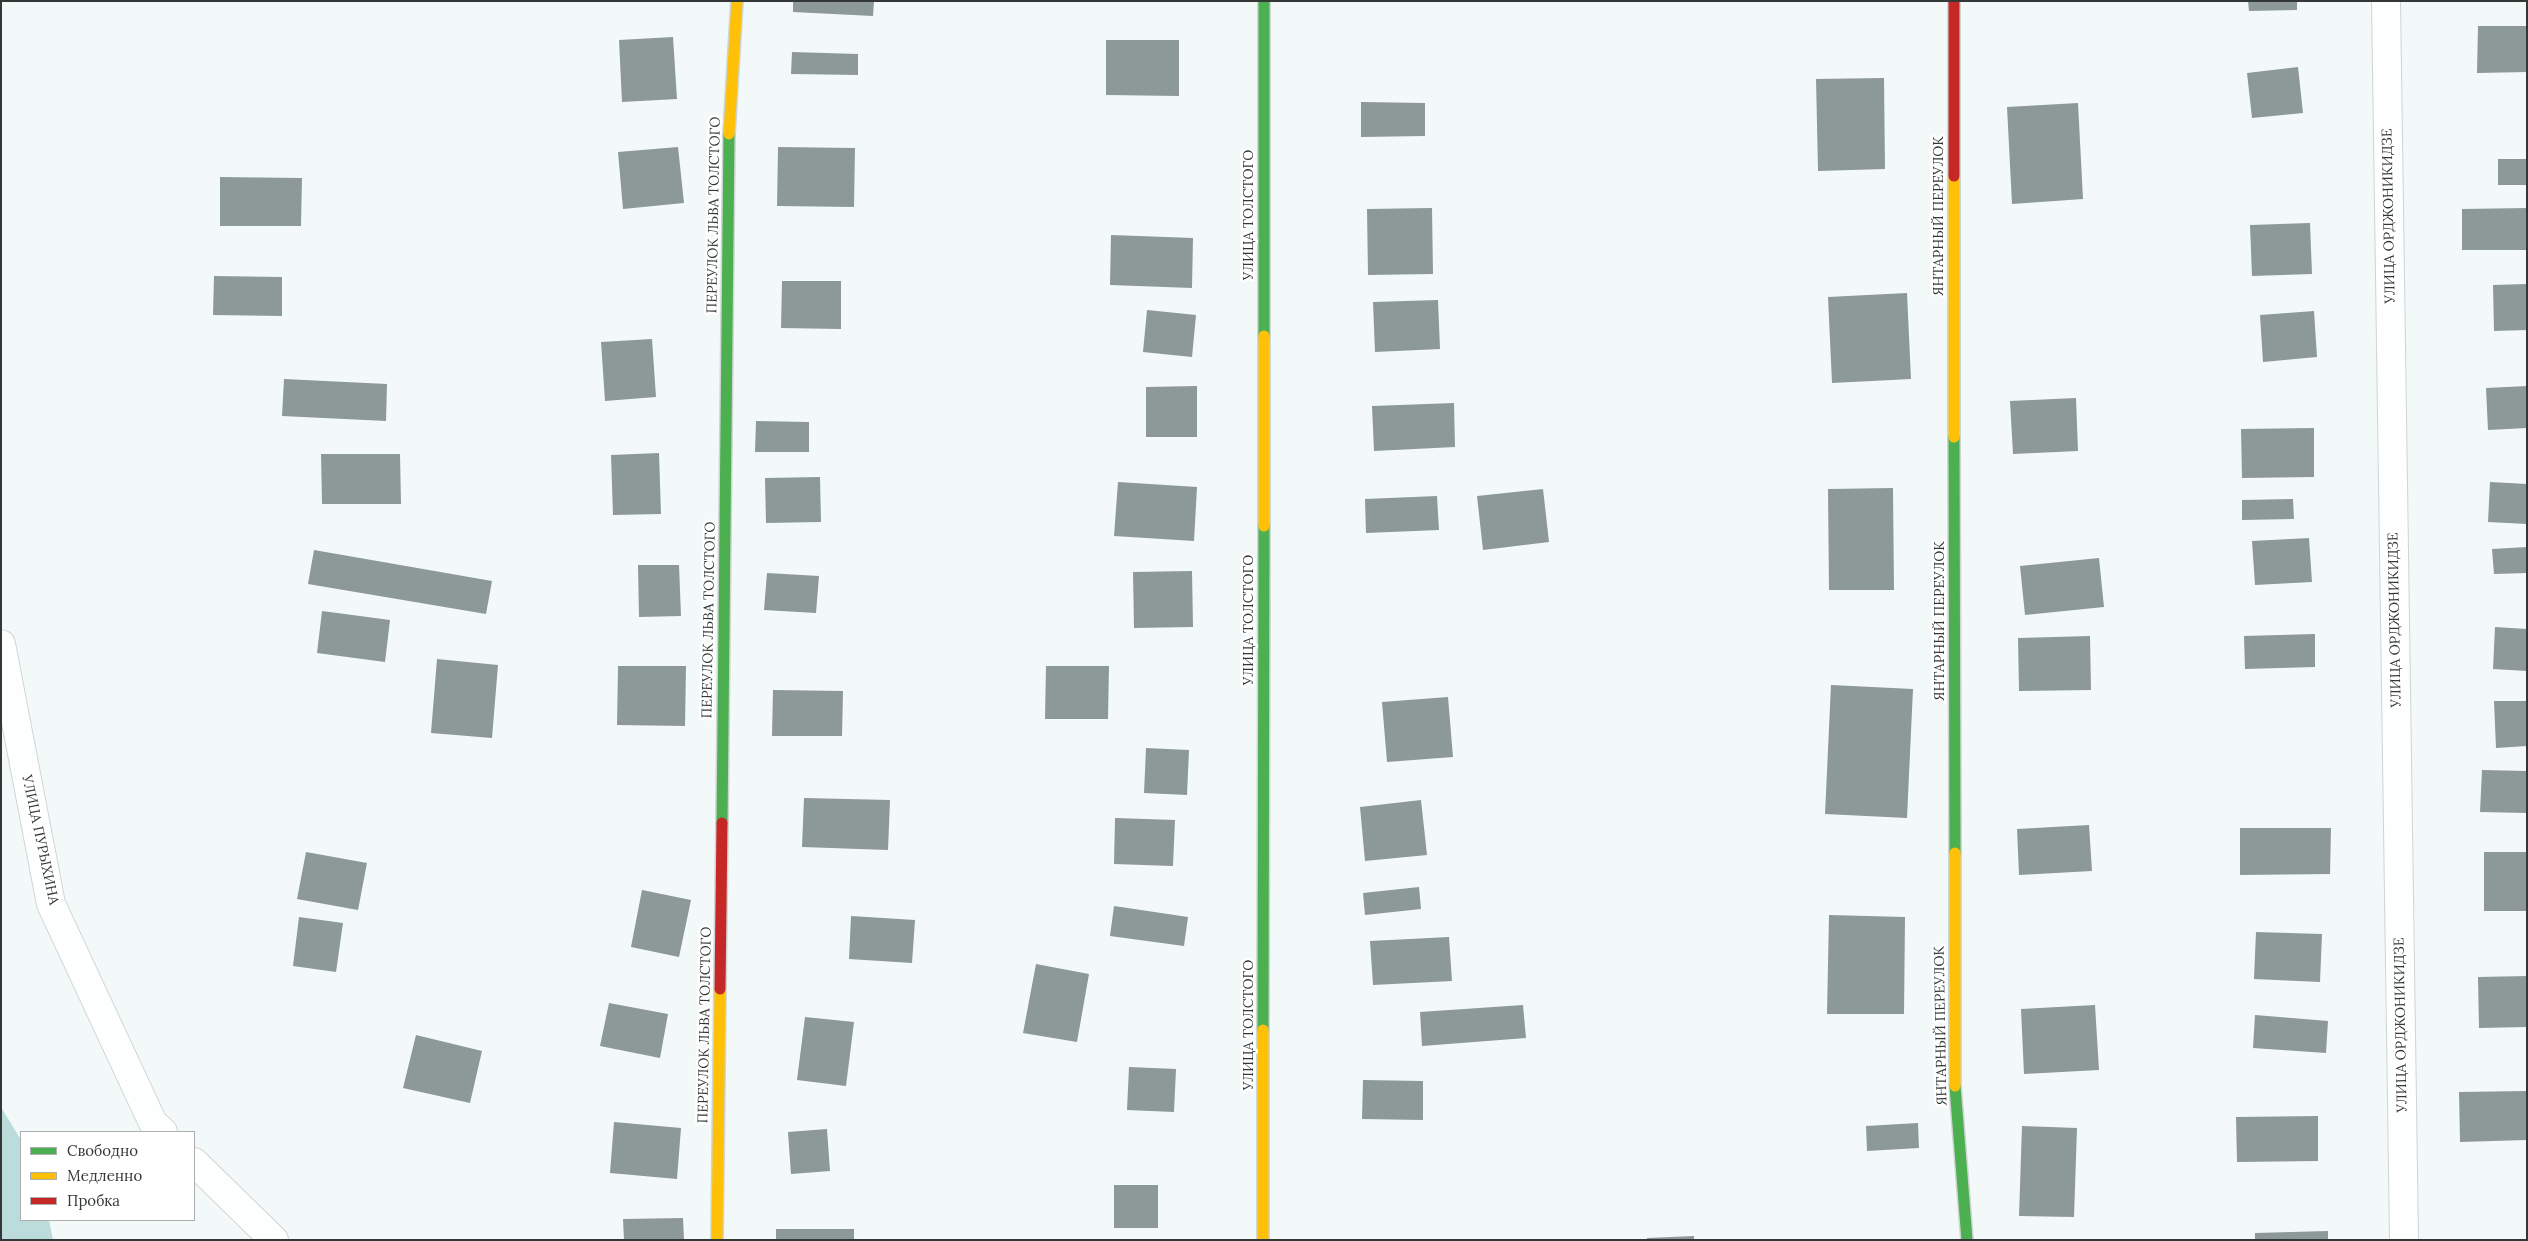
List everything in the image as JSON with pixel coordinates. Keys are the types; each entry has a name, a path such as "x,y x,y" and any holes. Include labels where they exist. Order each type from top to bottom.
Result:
{"street":[{"name":"ПЕРЕУЛОК ЛЬВА ТОЛСТОГО","path":"717,1240 729,137 737,1"},
{"name":"УЛИЦА ТОЛСТОГО","path":"1263,1240 1264,1"},
{"name":"ЯНТАРНЫЙ ПЕРЕУЛОК","path":"1954,1 1955,1086 1967,1240"},
{"name":"УЛИЦА ОРДЖОНИКИДЗЕ","path":"2386,1 2404,1240"},
{"name":"УЛИЦА ПУРЫХИНА","path":"1,644 51,904 153,1123 161,1131"},
{"path":"195,1163 274,1240"}],"water":[{"path":"1,1107 20,1138 20,1221 49,1221 53,1240 1,1240"}],"building":[{"path":"793,1 874,1 873,16 793,12"},
{"path":"2248,1 2297,1 2297,10 2249,11"},
{"path":"2478,26 2527,26 2527,72 2477,73"},
{"path":"673,37 677,99 622,102 619,40"},
{"path":"1106,40 1179,40 1179,96 1106,95"},
{"path":"792,52 858,54 858,75 791,74"},
{"path":"2298,67 2303,113 2252,118 2247,73"},
{"path":"1884,78 1885,169 1818,171 1816,79"},
{"path":"1361,102 1425,103 1425,136 1361,137"},
{"path":"2078,103 2083,199 2012,204 2007,107"},
{"path":"678,147 684,203 623,209 618,152"},
{"path":"778,147 855,148 854,207 777,206"},
{"path":"2498,159 2527,159 2527,185 2498,185"},
{"path":"220,177 302,178 301,226 220,226"},
{"path":"1432,208 1433,274 1368,275 1367,209"},
{"path":"2527,208 2527,250 2462,250 2462,209"},
{"path":"2310,223 2312,274 2252,276 2250,225"},
{"path":"1111,235 1193,238 1192,288 1110,285"},
{"path":"214,276 282,277 282,316 213,315"},
{"path":"782,281 841,281 841,329 781,328"},
{"path":"2527,284 2527,330 2494,331 2493,285"},
{"path":"1907,293 1911,379 1832,383 1828,297"},
{"path":"1438,300 1440,349 1375,352 1373,302"},
{"path":"1147,310 1196,315 1192,357 1143,352"},
{"path":"2314,311 2317,357 2263,362 2260,315"},
{"path":"652,339 656,397 605,401 601,342"},
{"path":"284,379 387,384 386,421 282,416"},
{"path":"1197,386 1197,437 1146,437 1146,387"},
{"path":"2527,386 2527,428 2488,430 2486,388"},
{"path":"2076,398 2078,451 2013,454 2010,401"},
{"path":"1454,403 1455,447 1374,451 1372,406"},
{"path":"756,421 809,422 809,452 755,452"},
{"path":"2314,428 2314,477 2242,478 2241,429"},
{"path":"659,453 661,514 613,515 611,455"},
{"path":"321,454 400,454 401,504 322,504"},
{"path":"820,477 821,522 766,523 765,478"},
{"path":"1118,482 1197,487 1194,541 1114,536"},
{"path":"2490,482 2527,484 2527,524 2488,522"},
{"path":"1893,488 1894,590 1829,590 1828,489"},
{"path":"1543,489 1549,542 1483,550 1477,496"},
{"path":"1437,496 1439,530 1366,533 1365,499"},
{"path":"2293,499 2294,519 2242,520 2242,500"},
{"path":"2309,538 2312,582 2255,585 2252,541"},
{"path":"2527,547 2527,573 2494,574 2492,549"},
{"path":"314,550 492,581 486,614 308,584"},
{"path":"2099,558 2104,607 2025,615 2020,566"},
{"path":"638,565 679,565 681,616 639,617"},
{"path":"1192,571 1193,627 1134,628 1133,572"},
{"path":"767,573 819,576 816,613 764,610"},
{"path":"322,611 390,620 385,662 317,653"},
{"path":"2495,627 2527,629 2527,671 2493,669"},
{"path":"2315,634 2315,667 2245,669 2244,636"},
{"path":"2090,636 2091,690 2019,691 2018,638"},
{"path":"437,659 498,665 492,738 431,733"},
{"path":"618,666 686,666 685,726 617,725"},
{"path":"1046,666 1109,666 1108,719 1045,719"},
{"path":"1831,685 1913,689 1907,818 1825,814"},
{"path":"773,690 843,691 842,736 772,736"},
{"path":"1448,697 1453,757 1387,762 1382,702"},
{"path":"2494,701 2527,701 2527,746 2496,748"},
{"path":"1146,748 1189,750 1187,795 1144,793"},
{"path":"2482,770 2527,771 2527,813 2480,812"},
{"path":"804,798 890,800 888,850 802,847"},
{"path":"1421,800 1427,855 1365,861 1360,807"},
{"path":"1115,818 1175,820 1173,866 1114,864"},
{"path":"2089,825 2092,871 2019,875 2017,829"},
{"path":"2240,828 2331,828 2330,874 2240,875"},
{"path":"306,852 367,863 358,910 297,899"},
{"path":"2484,852 2527,852 2527,911 2484,911"},
{"path":"1419,887 1421,909 1365,915 1363,893"},
{"path":"642,890 691,900 679,957 631,947"},
{"path":"1114,906 1188,917 1184,946 1110,936"},
{"path":"1829,915 1905,917 1904,1014 1827,1014"},
{"path":"851,916 915,920 912,963 849,959"},
{"path":"299,917 343,923 336,972 293,966"},
{"path":"2256,932 2322,934 2320,982 2254,979"},
{"path":"1449,937 1452,981 1373,985 1370,941"},
{"path":"1036,964 1089,974 1077,1042 1023,1033"},
{"path":"2527,976 2527,1027 2479,1028 2478,977"},
{"path":"609,1003 668,1014 660,1058 600,1046"},
{"path":"1523,1005 1526,1038 1422,1046 1420,1012"},
{"path":"2095,1005 2099,1070 2024,1074 2021,1009"},
{"path":"2255,1015 2328,1021 2326,1053 2253,1048"},
{"path":"805,1017 854,1022 846,1086 797,1080"},
{"path":"416,1035 482,1051 470,1103 403,1088"},
{"path":"1129,1067 1176,1069 1174,1112 1127,1110"},
{"path":"1363,1080 1423,1081 1423,1120 1362,1119"},
{"path":"2527,1091 2527,1140 2460,1142 2459,1092"},
{"path":"2318,1116 2318,1161 2237,1162 2236,1117"},
{"path":"614,1122 681,1128 677,1179 610,1173"},
{"path":"1918,1123 1919,1148 1867,1151 1866,1126"},
{"path":"2022,1126 2077,1128 2074,1217 2019,1216"},
{"path":"827,1129 830,1171 791,1174 788,1132"},
{"path":"1114,1185 1158,1185 1158,1228 1114,1228"},
{"path":"683,1218 684,1240 624,1240 623,1219"},
{"path":"776,1229 854,1229 854,1240 776,1240"},
{"path":"2328,1231 2328,1240 2255,1240 2255,1233"},
{"path":"1694,1236 1694,1240 1647,1240 1647,1238"}],"traffic: fast":[{"path":"1264,1 1264,336"},
{"path":"722,823 729,134"},
{"path":"1954,437 1955,853"},
{"path":"1263,1030 1264,526"},
{"path":"1955,1086 1967,1240"}],"traffic: slow":[{"path":"729,134 737,1"},
{"path":"1954,176 1954,437"},
{"path":"1264,336 1264,526"},
{"path":"1955,853 1955,1086"},
{"path":"717,1240 720,989"},
{"path":"1263,1030 1263,1240"}],"traffic: jam":[{"path":"1954,1 1954,176"},
{"path":"720,989 722,823"}]}
